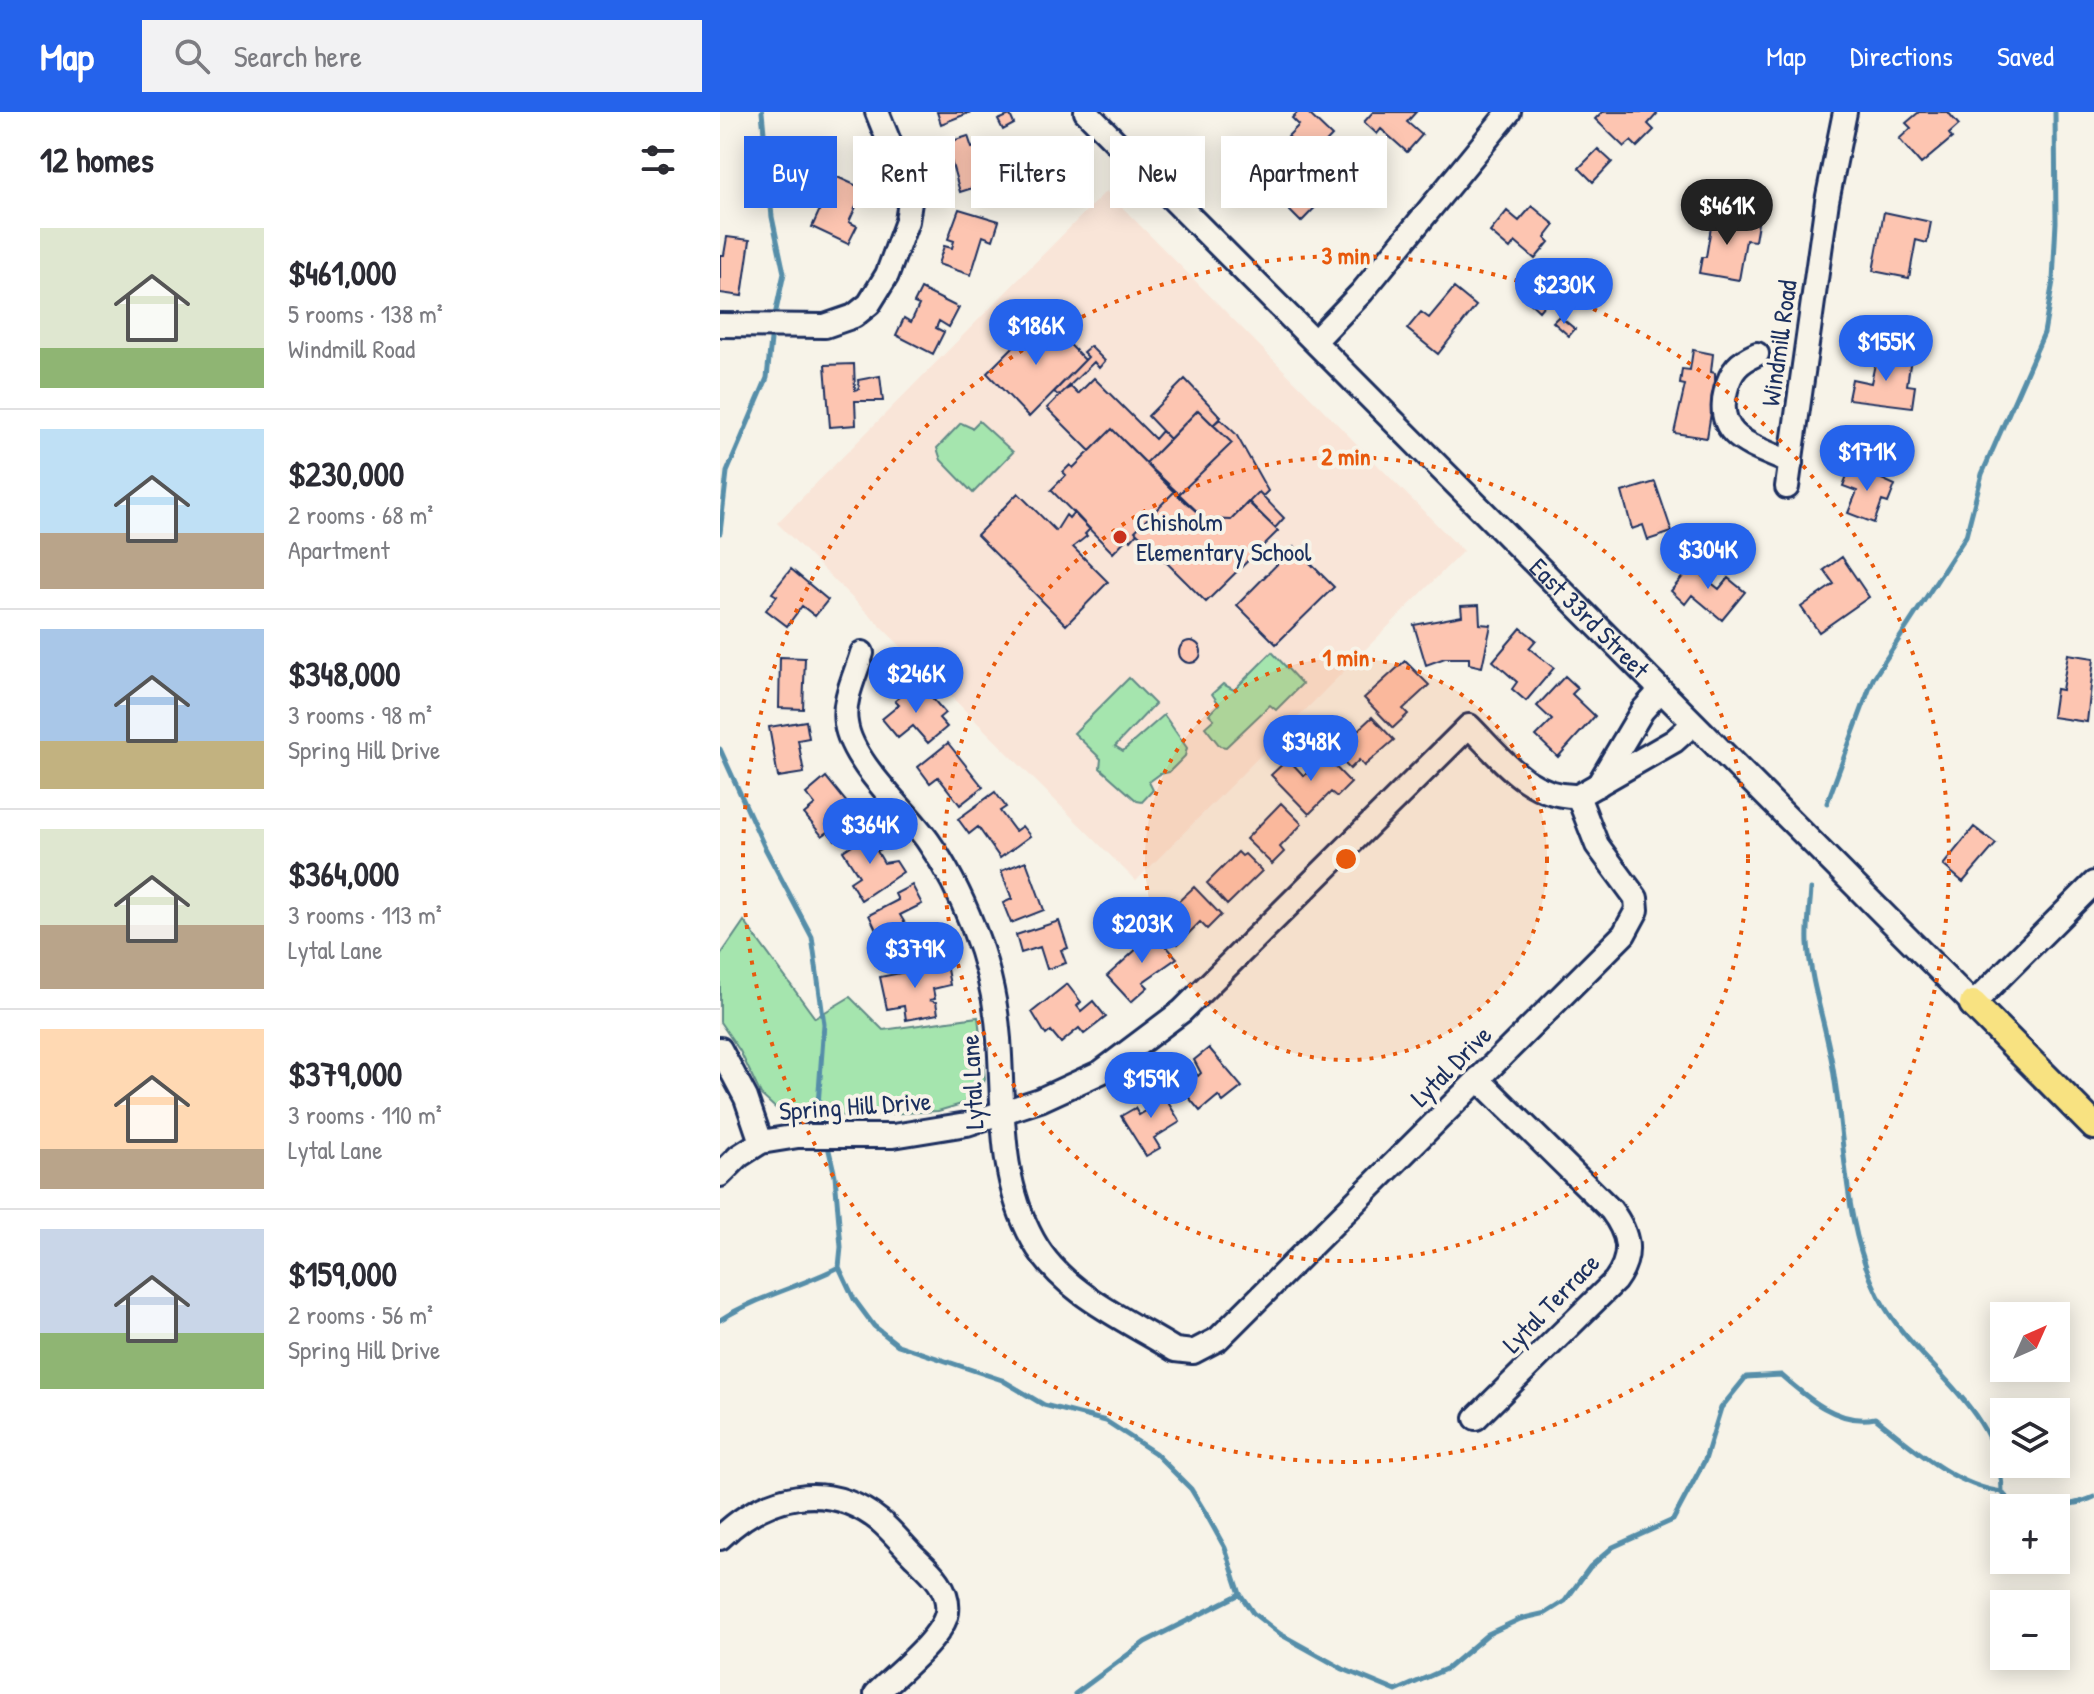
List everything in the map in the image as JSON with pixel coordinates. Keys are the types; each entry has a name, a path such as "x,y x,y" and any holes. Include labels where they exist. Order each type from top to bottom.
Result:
{"main road":[{"name":"East 33rd Street","path":"1973,1004 2094,1126"}],"street":[{"path":"728,325 825,326 854,316 869,304 887,275 907,221 911,196 877,112"},
{"name":"East 33rd Street","path":"1086,112 1973,1004"},
{"path":"1316,340 1370,282 1509,112"},
{"name":"Windmill Road","path":"1787,487 1827,201 1845,112"},
{"path":"1757,354 1734,369 1721,409 1724,422 1735,436 1791,463"},
{"name":"Lytal Lane","path":"862,653 847,701 848,732 870,769 927,840 964,904 990,983 998,1036 1003,1141 1016,1203 1033,1239 1053,1268 1076,1289 1175,1350 1205,1349"},
{"path":"1598,785 1642,711 1660,691"},
{"path":"1578,796 1674,741 1693,724"},
{"name":"Spring Hill Drive","path":"720,1175 739,1156 761,1142 798,1136 893,1136 967,1124 1040,1100 1101,1072 1148,1040 1182,1011 1469,726 1528,784 1560,797 1578,796"},
{"name":"Lytal Drive","path":"1205,1349 1633,921 1637,910 1633,891 1610,867 1597,845 1578,796"},
{"path":"1973,1004 2094,883"},
{"path":"720,1049 746,1098 761,1142"},
{"name":"Lytal Terrace","path":"1476,1418 1615,1281 1624,1268 1628,1243 1623,1226 1611,1210 1478,1079"},
{"path":"720,1538 750,1512 772,1501 815,1497 836,1500 857,1506 880,1521 930,1572 947,1598 942,1628 876,1694"}],"shaded area":[{"name":"Chisholm Elementary School","path":"1106,191 1110,195 1110,208 1123,208 1463,551 1136,881 777,523 1089,208 1094,208 1094,203"}],"green space":[{"path":"979,421 1013,452 973,493 941,460 937,448 961,423 972,428"},
{"path":"1272,652 1302,684 1276,710 1270,705 1226,747 1220,746 1205,727 1214,719 1209,714 1219,704 1212,694 1223,684 1234,690"},
{"path":"1129,678 1155,704 1115,746 1123,751 1164,715 1187,748 1185,756 1169,772 1149,782 1153,790 1142,802 1100,768 1101,759 1074,733"},
{"path":"744,921 815,1018 850,997 883,1030 978,1017 985,1079 982,1090 965,1103 938,1111 850,1116 782,1114 761,1095 740,1051 720,1022 720,956"}],"building":[{"path":"937,112 971,112 941,124"},
{"path":"1298,112 1307,112 1332,136 1288,136 1299,125 1292,118"},
{"path":"1373,112 1416,112 1407,122 1422,135 1407,152 1381,129 1377,134 1364,122"},
{"path":"1602,112 1657,114 1648,124 1654,130 1637,147 1631,141 1624,147 1595,119"},
{"path":"1919,112 1948,112 1959,125 1949,134 1952,138 1921,164 1899,139 1911,128 1906,123"},
{"path":"1010,115 1014,124 1003,130 998,120"},
{"path":"968,136 971,145 971,188 960,192 955,174 955,140"},
{"path":"1598,149 1612,162 1593,182 1579,168"},
{"path":"837,177 853,184 855,208 849,222 857,226 848,244 812,227 821,208 837,208"},
{"path":"1532,206 1555,225 1545,238 1549,242 1535,259 1515,242 1510,249 1490,232 1507,211 1519,221"},
{"path":"1287,208 1315,208 1301,222"},
{"path":"959,209 999,221 993,240 983,236 971,275 938,264 944,246 952,248 954,241 948,239"},
{"path":"1884,212 1931,222 1927,243 1916,240 1909,278 1873,271"},
{"path":"1713,215 1758,223 1755,241 1746,240 1739,280 1699,273 1702,257 1706,257"},
{"path":"727,237 750,240 742,296 720,293 720,255 724,255"},
{"path":"1454,288 1476,306 1438,354 1407,329 1421,312 1429,318"},
{"path":"921,289 959,308 949,327 939,321 936,328 944,332 933,354 896,335 904,318 911,322 919,305 914,303"},
{"path":"1532,294 1544,305 1539,311 1527,300"},
{"path":"1559,316 1575,329 1569,336 1553,322"},
{"path":"1043,317 1085,360 1029,417 987,373"},
{"path":"1090,346 1105,361 1099,368 1094,362 1059,396 1054,392 1088,357 1083,352"},
{"path":"1693,350 1713,354 1711,372 1715,373 1715,387 1707,438 1674,433 1685,385 1680,384 1682,369 1690,370"},
{"path":"1877,354 1911,358 1907,385 1915,386 1912,407 1848,399 1852,379 1871,383"},
{"path":"854,364 855,390 859,389 858,380 880,376 883,401 855,401 856,425 830,427 825,365"},
{"path":"1094,378 1155,439 1162,431 1170,439 1146,463 1112,429 1090,451 1047,408 1065,390 1071,387 1078,394"},
{"path":"1185,379 1221,417 1213,425 1198,410 1170,439 1148,416"},
{"path":"1198,410 1232,443 1179,494 1146,463"},
{"path":"1220,419 1236,434 1268,491 1263,496 1259,492 1231,520 1205,519 1179,494 1232,443 1213,425"},
{"path":"1112,429 1174,492 1135,531 1137,533 1131,540 1128,537 1113,553 1051,490 1066,475 1063,472 1070,465 1073,468"},
{"path":"1851,465 1895,485 1888,503 1882,501 1874,523 1848,513 1857,491 1843,486"},
{"path":"1655,482 1672,532 1648,540 1643,525 1632,529 1622,492"},
{"path":"1174,492 1205,519 1231,520 1248,502 1278,531 1206,602 1135,531"},
{"path":"1259,492 1284,518 1275,528 1249,502"},
{"path":"1018,493 1056,531 1066,515 1069,518 1074,512 1090,529 1085,534 1087,536 1073,547 1108,582 1066,625 977,535"},
{"path":"1294,547 1334,587 1276,644 1237,605"},
{"path":"1842,557 1869,597 1819,632 1801,607 1834,584 1824,570"},
{"path":"1697,559 1708,569 1703,576 1719,589 1728,578 1745,592 1722,620 1692,595 1685,604 1671,591"},
{"path":"791,569 828,600 815,616 802,606 787,626 766,610 777,596 772,593"},
{"path":"1479,605 1480,624 1491,625 1482,667 1469,664 1469,658 1445,658 1426,665 1414,625 1462,616 1461,606"},
{"path":"1521,628 1536,640 1529,648 1554,668 1526,701 1512,689 1517,682 1493,661"},
{"path":"1190,641 1198,644 1201,652 1198,660 1190,663 1182,660 1179,652 1182,644"},
{"path":"2068,654 2094,658 2087,722 2052,717 2056,689 2062,690"},
{"path":"780,657 805,658 803,709 779,708"},
{"path":"1405,661 1429,685 1403,709 1408,714 1393,728 1364,698"},
{"path":"1565,676 1578,688 1572,694 1595,716 1558,757 1536,736 1552,720 1537,706"},
{"path":"914,685 924,697 929,694 945,713 939,718 947,727 928,743 913,726 898,738 882,719 899,705 895,701"},
{"path":"1372,717 1394,740 1364,766 1359,760 1350,769 1326,745 1342,729 1344,731 1352,723 1358,730"},
{"path":"806,721 809,738 798,740 804,773 778,777 769,727"},
{"path":"948,743 983,787 960,805 938,777 930,783 918,767"},
{"path":"1324,755 1351,783 1337,797 1331,792 1309,814 1271,775 1288,759 1304,776"},
{"path":"826,777 861,820 835,840 828,832 822,836 804,814 815,805 806,794"},
{"path":"995,792 1006,807 1000,811 1015,831 1022,826 1030,836 1000,858 978,827 969,834 958,819"},
{"path":"1281,803 1302,824 1280,847 1284,852 1272,864 1246,839"},
{"path":"1974,827 1996,844 1963,882 1943,865"},
{"path":"872,832 883,848 877,851 884,863 896,861 903,872 861,900 850,882 859,876 843,851"},
{"path":"1238,852 1242,856 1245,854 1262,871 1227,905 1207,883"},
{"path":"1026,861 1044,910 1011,923 1003,903 1012,899 1001,871"},
{"path":"912,885 922,904 900,915 919,946 884,963 875,946 882,942 869,915 898,900 895,894"},
{"path":"1194,887 1221,915 1207,929 1200,922 1178,944 1161,927 1167,920 1165,914"},
{"path":"1059,921 1068,948 1061,950 1066,963 1047,969 1040,947 1021,953 1016,935"},
{"path":"1149,927 1177,958 1143,982 1148,987 1131,1002 1107,976 1140,946 1134,940"},
{"path":"946,964 950,985 933,989 935,999 929,1000 936,1002 938,1014 906,1020 904,1006 887,1009 880,977"},
{"path":"1067,984 1081,1002 1077,1006 1081,1011 1093,1001 1106,1017 1084,1034 1079,1028 1061,1043 1051,1031 1046,1035 1032,1012"},
{"path":"1209,1048 1242,1087 1223,1102 1218,1096 1200,1111 1170,1075 1185,1061 1198,1076 1201,1073 1194,1060"},
{"path":"1156,1083 1180,1122 1154,1138 1160,1148 1146,1156 1121,1116 1135,1108 1139,1115 1149,1109 1140,1093"}],"waterway":[{"path":"762,112 772,217 784,273 774,320"},
{"path":"1827,803 1873,679 1966,536 1982,474 2044,333 2053,281 2056,222 2055,112"},
{"path":"720,533 727,472 767,378 772,330"},
{"path":"720,749 765,848 812,937 824,1024 818,1105 823,1128"},
{"path":"1811,889 1808,930 1810,960 1831,1058 1858,1242 1878,1295 1893,1320 1972,1410 1987,1435 1998,1462 2002,1492"},
{"path":"827,1142 835,1176 841,1247 839,1267 854,1299 874,1326 898,1345 1002,1380 1044,1405 1106,1421 1155,1453 1191,1489 1225,1548 1240,1594 1253,1613 1280,1634 1343,1669 1396,1691 1448,1668 1488,1634 1520,1619 1546,1613 1565,1601 1590,1567 1613,1547 1673,1520 1705,1460 1721,1408 1746,1377 1781,1375 1812,1400 1836,1414 1849,1418 1875,1418 1950,1474 2002,1492 2020,1504 2060,1506 2094,1497"},
{"path":"720,1320 749,1304 839,1267"},
{"path":"1075,1694 1145,1642 1240,1594"}],"place":[{"name":"Chisholm Elementary School","path":"1120,537"}]}
